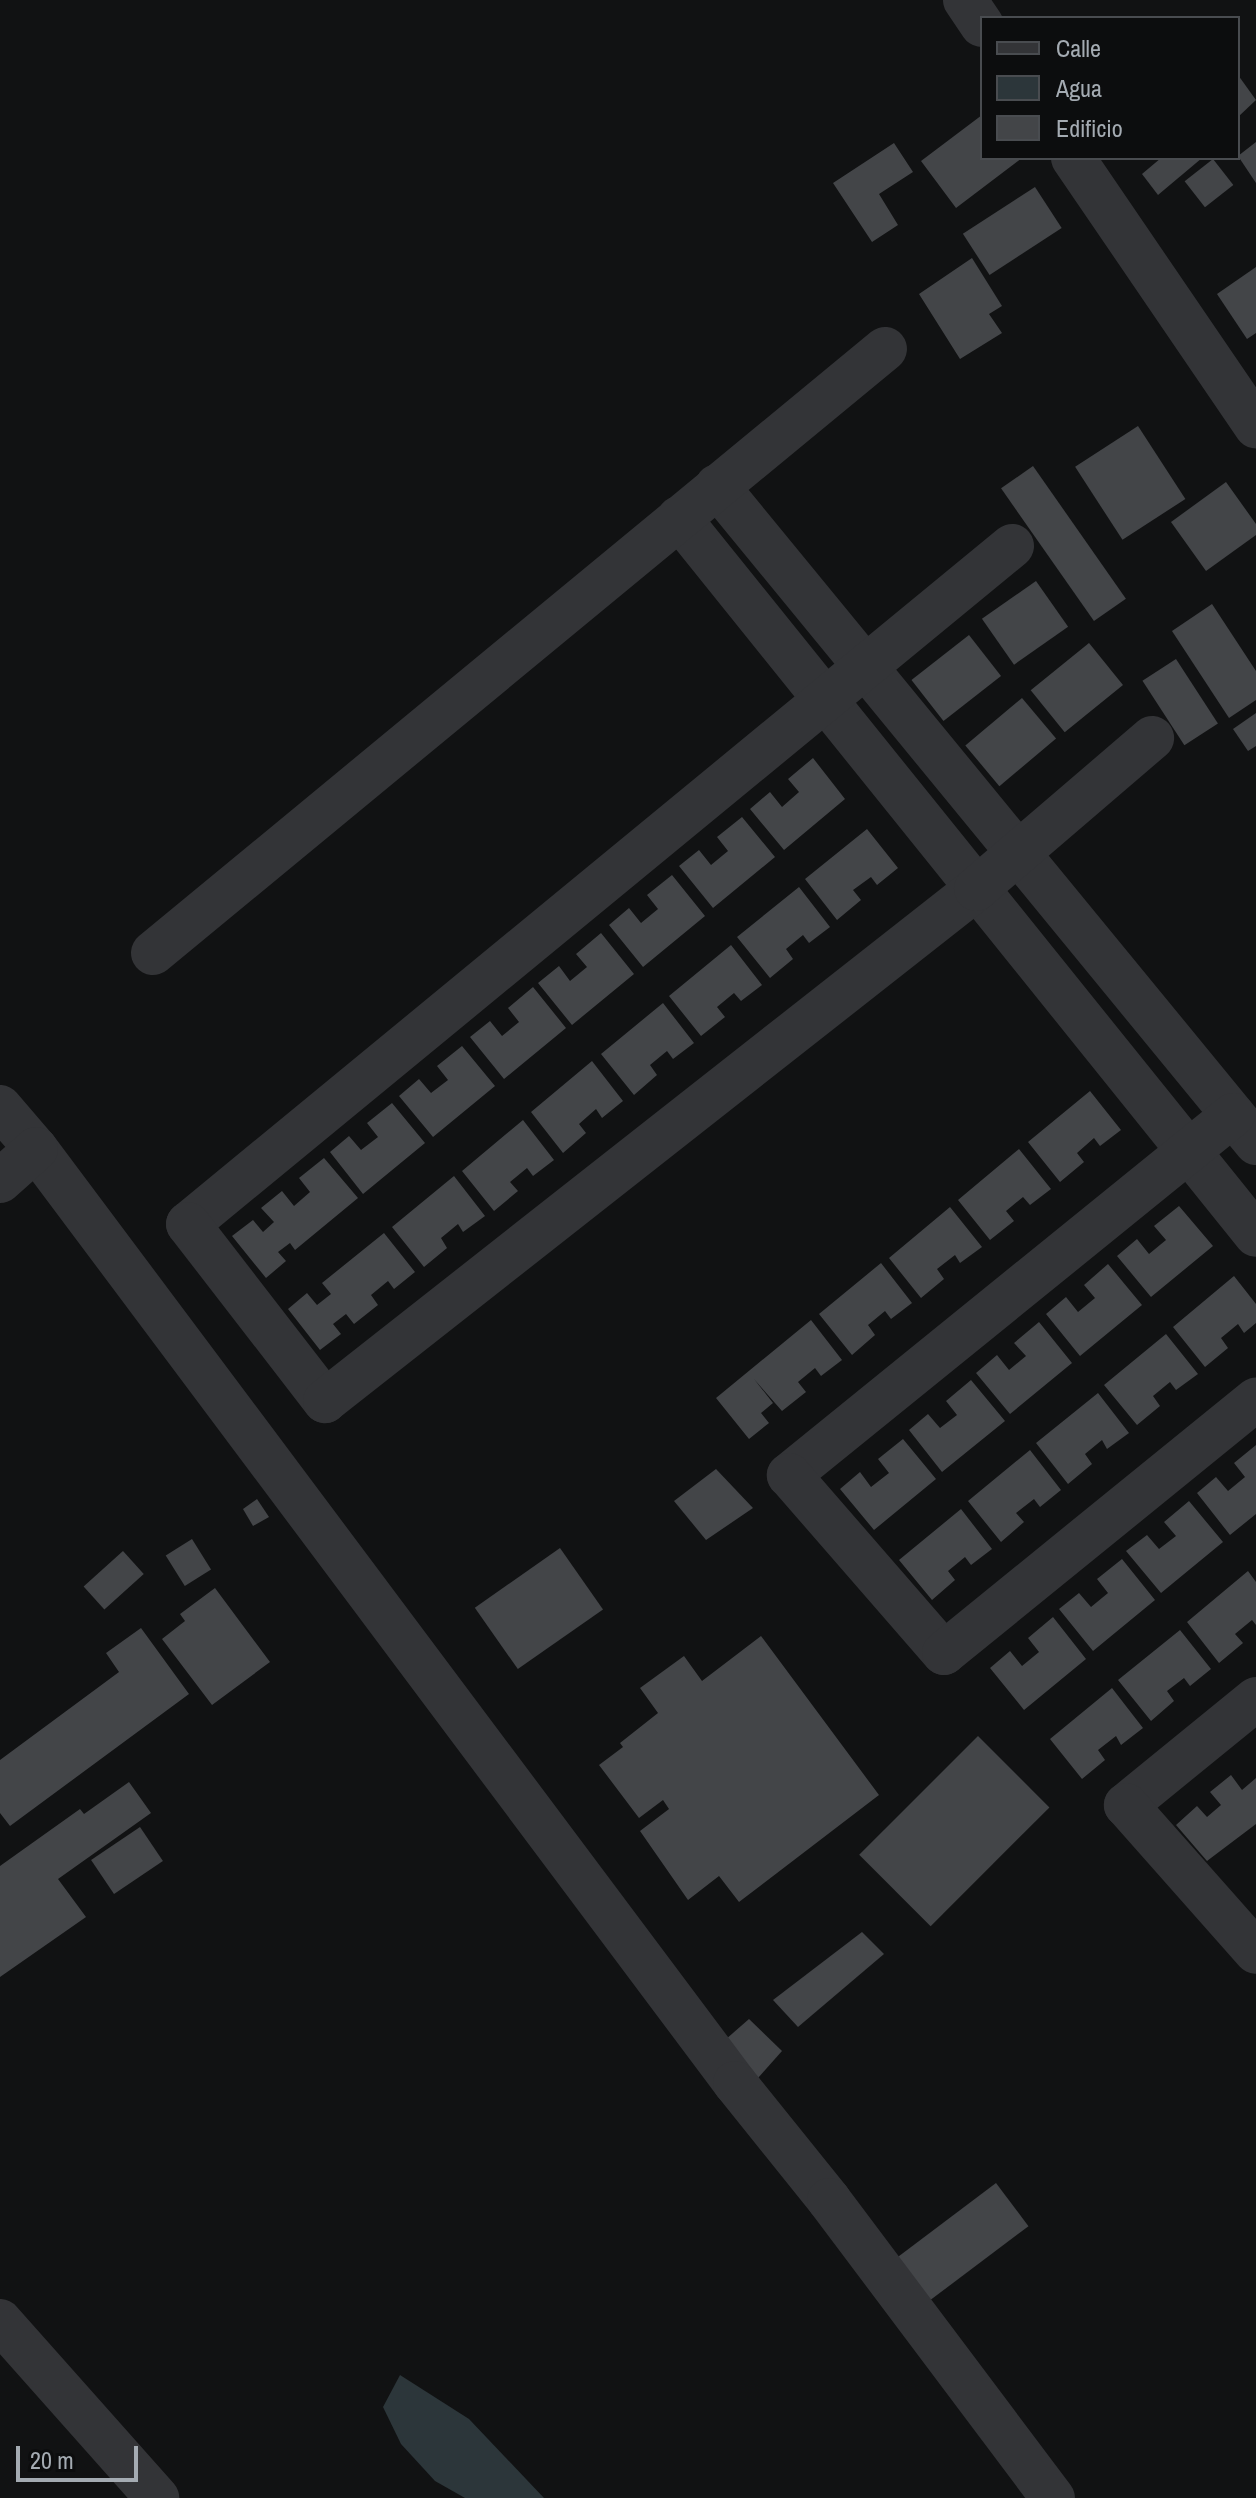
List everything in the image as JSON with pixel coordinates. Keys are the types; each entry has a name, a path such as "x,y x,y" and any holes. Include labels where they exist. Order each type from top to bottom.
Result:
{"street":[{"path":"965,0 980,22"},
{"path":"1074,160 1256,426"},
{"path":"153,953 885,349"},
{"path":"717,486 1244,1129 1187,1153 789,1475 944,1653 1256,1399"},
{"path":"679,518 1256,1235"},
{"path":"1012,546 188,1224 325,1401 976,889 1152,738"},
{"path":"0,1107 36,1149 735,2083 829,2200 1053,2498"},
{"path":"0,1181 36,1149"},
{"path":"1256,1699 1126,1805 1256,1952"},
{"path":"0,2321 157,2498"}],"water":[{"path":"400,2375 469,2419 544,2498 465,2498 435,2481 401,2444 383,2407"}],"building":[{"path":"1240,78 1256,100 1240,115"},
{"path":"980,117 980,160 1019,160 956,208 921,161"},
{"path":"1256,142 1256,183 1240,159 1240,154"},
{"path":"894,143 913,172 879,194 898,225 872,242 833,183"},
{"path":"1159,160 1200,160 1158,195 1142,174"},
{"path":"1214,160 1233,185 1205,207 1185,181"},
{"path":"1035,187 1062,228 990,275 963,234"},
{"path":"972,258 1002,306 989,314 1002,333 960,359 919,294"},
{"path":"1256,267 1256,333 1247,339 1217,294"},
{"path":"1138,426 1185,499 1122,540 1075,467"},
{"path":"1033,466 1126,599 1094,621 1001,488"},
{"path":"1226,482 1256,524 1256,535 1206,571 1171,522"},
{"path":"1036,581 1068,627 1014,665 982,619"},
{"path":"1212,604 1256,671 1256,700 1229,718 1172,631"},
{"path":"969,635 1001,676 943,721 911,680"},
{"path":"1089,643 1123,685 1065,732 1031,690"},
{"path":"1176,659 1218,724 1184,745 1142,681"},
{"path":"1022,698 1056,739 999,786 965,746"},
{"path":"1256,713 1256,746 1248,751 1233,729"},
{"path":"813,758 845,799 784,850 750,809 770,792 782,807 799,792 788,779"},
{"path":"742,817 775,857 713,908 679,866 699,850 711,865 728,851 717,837"},
{"path":"867,829 898,868 877,885 871,877 853,890 861,900 837,920 805,879"},
{"path":"672,875 705,916 643,967 609,925 629,908 641,923 658,909 647,895"},
{"path":"799,887 830,927 809,943 803,935 786,949 793,959 770,978 737,937"},
{"path":"601,933 634,974 572,1025 538,983 559,966 570,981 587,967 576,954"},
{"path":"731,945 762,985 741,1001 734,993 717,1007 725,1017 701,1036 669,996"},
{"path":"533,987 566,1028 504,1079 470,1037 490,1021 502,1036 519,1022 508,1008"},
{"path":"663,1003 694,1043 673,1059 667,1051 650,1065 657,1075 634,1095 601,1054"},
{"path":"462,1046 495,1086 433,1137 399,1096 419,1079 431,1093 448,1080 437,1066"},
{"path":"592,1061 623,1101 602,1118 596,1109 579,1124 586,1133 563,1153 531,1112"},
{"path":"1090,1091 1121,1130 1100,1146 1094,1138 1077,1153 1084,1162 1060,1182 1028,1142"},
{"path":"392,1103 425,1143 363,1194 330,1152 349,1136 361,1150 378,1137 367,1123"},
{"path":"523,1120 554,1160 533,1176 527,1168 510,1182 518,1191 494,1211 462,1171"},
{"path":"1019,1149 1051,1189 1030,1205 1023,1197 1006,1211 1014,1221 990,1240 958,1200"},
{"path":"324,1158 358,1198 295,1250 290,1243 278,1252 286,1261 266,1278 232,1236 253,1220 263,1232 274,1222 261,1208 282,1191 294,1206 310,1192 299,1178"},
{"path":"454,1176 485,1216 463,1232 458,1224 441,1238 447,1248 424,1267 392,1227"},
{"path":"1179,1206 1213,1246 1151,1297 1117,1256 1137,1239 1149,1254 1166,1240 1154,1226"},
{"path":"950,1207 982,1247 960,1263 955,1255 937,1269 944,1279 921,1298 889,1258"},
{"path":"384,1233 415,1272 394,1289 388,1281 371,1295 378,1305 354,1324 346,1314 333,1324 341,1334 320,1350 288,1309 307,1293 317,1305 331,1294 322,1283"},
{"path":"881,1263 912,1303 891,1319 885,1311 868,1325 875,1335 852,1355 819,1314"},
{"path":"1108,1264 1142,1305 1080,1356 1046,1314 1066,1297 1078,1312 1095,1298 1084,1285"},
{"path":"1234,1276 1256,1304 1256,1323 1244,1333 1238,1324 1221,1338 1228,1348 1205,1367 1173,1327"},
{"path":"811,1320 842,1360 821,1376 815,1368 798,1382 806,1392 782,1411 754,1379 773,1403 761,1413 769,1423 749,1439 716,1398"},
{"path":"1039,1322 1072,1363 1010,1414 976,1373 997,1355 1009,1370 1026,1356 1014,1343"},
{"path":"1166,1334 1198,1374 1176,1390 1170,1382 1153,1396 1160,1406 1137,1425 1104,1385"},
{"path":"971,1380 1005,1421 942,1472 909,1430 928,1414 940,1428 957,1415 946,1401"},
{"path":"1098,1393 1129,1433 1107,1449 1102,1440 1085,1454 1092,1464 1068,1484 1036,1443"},
{"path":"903,1439 936,1479 874,1530 840,1489 860,1472 871,1487 889,1473 878,1459"},
{"path":"1256,1445 1256,1514 1230,1535 1197,1493 1216,1477 1228,1491 1245,1477 1234,1463"},
{"path":"1030,1450 1061,1490 1040,1507 1034,1499 1016,1513 1024,1522 1001,1542 968,1501"},
{"path":"716,1469 753,1508 706,1540 674,1501"},
{"path":"257,1499 269,1517 253,1526 243,1509"},
{"path":"1189,1501 1223,1542 1161,1593 1126,1551 1147,1535 1159,1549 1176,1536 1164,1522"},
{"path":"961,1509 992,1549 971,1565 965,1557 948,1571 955,1580 932,1600 899,1560"},
{"path":"192,1539 211,1570 185,1586 166,1555"},
{"path":"560,1548 603,1609 518,1669 475,1608"},
{"path":"123,1551 144,1574 104,1610 84,1586"},
{"path":"1122,1559 1155,1600 1093,1651 1059,1609 1079,1593 1091,1607 1108,1593 1097,1579"},
{"path":"1248,1571 1256,1582 1256,1625 1252,1620 1235,1634 1243,1643 1219,1663 1187,1622"},
{"path":"215,1588 270,1662 212,1705 162,1639 185,1621 180,1614"},
{"path":"1053,1617 1086,1659 1024,1710 990,1668 1010,1651 1022,1666 1039,1652 1028,1638"},
{"path":"141,1628 189,1694 10,1826 0,1813 0,1760 119,1672 106,1653"},
{"path":"1180,1630 1211,1669 1190,1686 1184,1678 1167,1691 1174,1701 1151,1721 1118,1680"},
{"path":"761,1636 879,1795 739,1902 719,1876 688,1900 640,1831 669,1809 663,1800 639,1818 599,1765 623,1747 620,1743 658,1713 640,1688 684,1656 702,1681"},
{"path":"1112,1688 1143,1728 1121,1745 1116,1736 1098,1750 1105,1760 1082,1779 1050,1739"},
{"path":"978,1736 1049,1807 931,1926 859,1855"},
{"path":"1231,1775 1242,1790 1256,1778 1256,1824 1207,1861 1176,1825 1197,1806 1207,1817 1221,1805 1210,1792"},
{"path":"129,1782 151,1813 58,1879 86,1917 0,1977 0,1866 80,1809 84,1814"},
{"path":"140,1827 163,1861 114,1894 91,1860"},
{"path":"862,1932 884,1954 798,2027 773,2000"},
{"path":"749,2019 782,2051 750,2087 725,2040"},
{"path":"996,2183 1028,2226 925,2304 892,2261"}]}
